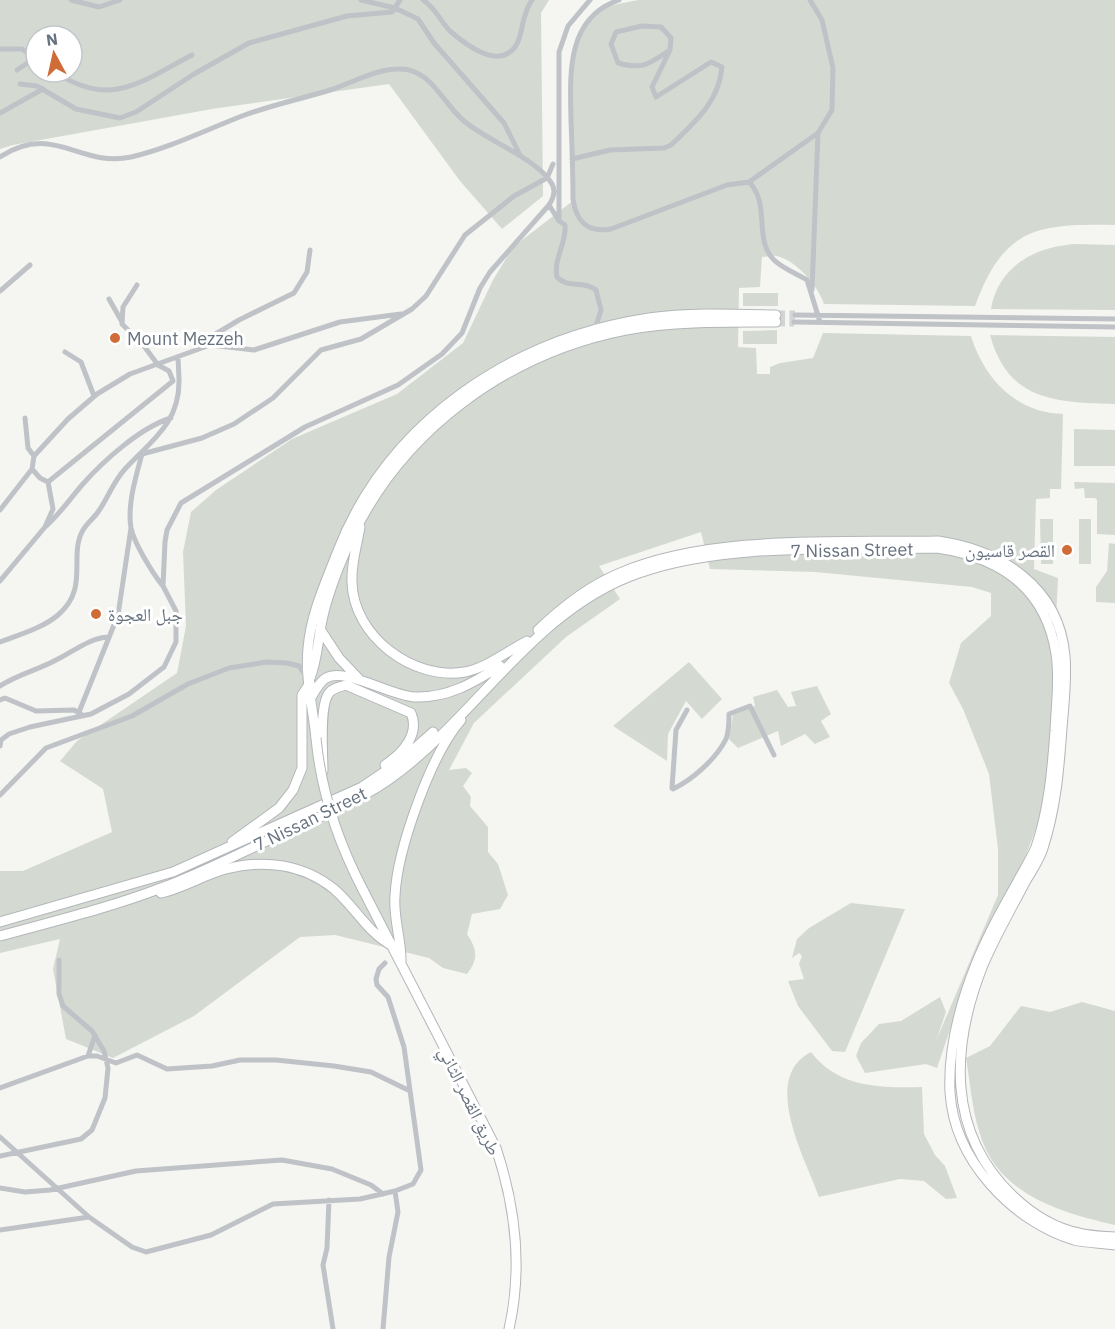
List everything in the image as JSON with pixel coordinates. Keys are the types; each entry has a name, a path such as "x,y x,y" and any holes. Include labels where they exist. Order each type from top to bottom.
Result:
{"main road":[{"path":"221,850 279,808 293,790 303,768 303,695 309,681 330,590 362,519 397,467 430,430 470,396 510,371 580,342 628,330 681,323 776,318 680,315 595,329 539,348 490,373 454,398 408,439 392,458 351,523 314,613 308,646 309,681 319,739"},
{"path":"362,519 352,581 354,599 374,633 394,656 425,669 463,672 476,669 527,641"},
{"name":"7 Nissan Street","path":"0,922 134,885 172,872 362,787 416,749 500,666 579,595 617,574 672,556 741,546 938,541 965,545 989,553 1022,575 1041,595 1052,613 1065,653 1059,784 1042,851 994,939 982,968 962,1048 960,1084 962,1107 980,1157 1000,1184 1027,1209 1042,1219 1078,1233 1115,1238"},
{"name":"7 Nissan Street","path":"0,936 124,901 164,887 352,802 397,773 561,617 620,580 673,563 742,553 937,548 963,552 987,560 1017,580 1045,616 1057,655 1058,678 1052,783 1035,849 988,936 964,1000 951,1053 950,1093 962,1137 973,1162 993,1189 1039,1226 1076,1240 1115,1245"},
{"path":"320,629 339,658 363,682"},
{"path":"312,696 325,678 334,676 363,682 395,694 432,696 468,686 500,666"},
{"path":"319,739 328,695 336,688 346,686 356,688 411,713 414,729 407,744 390,762 375,771 362,787"},
{"path":"401,967 394,897 402,857 437,754 468,712 472,702"},
{"name":"طريق القصر الثاني","path":"319,739 323,791 349,864 496,1148 505,1175 515,1228 517,1269 514,1303 508,1329"},
{"path":"124,901 174,890 225,869 248,865 278,864 306,871 334,889 376,936 391,945"}],"street":[{"path":"71,0 99,7 120,0"},
{"path":"361,0 396,8 418,19 434,43 504,123 520,155"},
{"path":"20,84 32,84 44,89 76,109 120,118 136,112 194,74 249,43 347,16 387,14 396,8 400,0"},
{"path":"423,0 461,40 481,52 499,56 509,53 516,45 523,15 532,0"},
{"path":"559,221 559,52 568,26 590,0"},
{"path":"619,0 606,6 591,19 574,48 570,71 576,214 585,226 596,230 611,229 727,185 748,182 818,133 832,110 833,68 822,20 810,0"},
{"path":"572,159 610,150 664,148 671,145 708,107 720,85 722,67 711,62 656,97 652,87 670,50 671,38 662,27 642,26 616,32 611,44 618,63 637,68 653,62 670,50"},
{"path":"0,49 24,50"},
{"path":"78,84 113,92 128,87 192,55"},
{"path":"17,70 24,65"},
{"path":"0,157 22,145 36,142 53,143 94,155 127,158 156,150 294,99 329,90 385,70 403,68 424,77 466,123 490,141 528,159 547,178 554,191 549,205 490,272 480,288 462,333 442,354 398,385 304,428 181,503 167,530 163,586"},
{"path":"0,113 44,89"},
{"path":"812,291 818,133"},
{"path":"142,454 202,438 234,424 273,398 321,350 361,339 401,314 426,296 459,242 472,228 514,196 547,178 553,164"},
{"path":"748,182 759,197 763,213 764,238 774,260 807,280 820,322"},
{"path":"549,205 559,221 565,225 566,231 557,262 557,277 563,282 588,285 596,290 601,310 595,329"},
{"path":"204,348 210,338 239,320 294,293 307,272 310,250"},
{"path":"0,291 30,265"},
{"path":"122,324 123,307 137,285"},
{"path":"0,642 23,634 59,615 78,584 79,546 83,530 98,512 108,490 125,469 142,454 172,417 180,392 176,380 169,371 158,364 122,324 109,299"},
{"path":"0,510 32,469 34,456 68,419 94,396 130,374 210,345 254,350 340,322 401,314"},
{"path":"1115,319 817,315 794,318 820,322 1115,327"},
{"path":"65,352 81,362 94,396"},
{"path":"48,482 176,380 178,357"},
{"path":"0,581 45,527 60,515 81,485 105,461 157,422 172,417"},
{"path":"25,418 28,448 34,456"},
{"path":"81,714 118,615 131,528 132,501 142,454"},
{"path":"32,469 40,478 48,482"},
{"path":"45,527 53,509 48,482"},
{"path":"0,746 2,740 9,734 81,714 129,694 164,667 176,642 176,611 163,586 153,573 131,528"},
{"path":"0,686 13,677 55,661 98,637 108,637"},
{"path":"0,795 46,748 132,716 188,684 229,668 267,662 287,663 299,666 309,681"},
{"path":"0,700 5,698 36,711 74,710 81,714"},
{"path":"687,710 676,730 672,788 686,783 707,763 727,738 729,714 737,710 750,706 774,755"},
{"path":"0,1156 74,1142 92,1130 105,1098 107,1061 95,1035 61,1001 59,960"},
{"path":"0,1137 60,1188 89,1217 132,1247 152,1252 211,1235 273,1204 360,1199 395,1191 413,1184 421,1170 408,1090 406,1060 400,1031 388,997 377,985 376,979 379,969 385,963"},
{"path":"88,1056 95,1035"},
{"path":"0,1088 88,1056 97,1056 116,1063 140,1056 167,1069 212,1066 240,1060 276,1060 371,1072 408,1090"},
{"path":"0,1188 25,1192 74,1187 136,1171 282,1160 332,1169 371,1185 383,1194"},
{"path":"383,1329 389,1257 398,1212 395,1191"},
{"path":"329,1200 327,1248 323,1265 333,1329"},
{"path":"0,1230 89,1217"}],"shaded area":[{"path":"0,0 549,0 541,13 543,196 502,229 460,181 389,84 212,109 0,149"},
{"path":"638,0 1115,0 1115,225 1064,226 1044,229 1011,245 998,260 986,280 975,306 824,304 806,275 792,263 775,256 762,257 760,287 739,288 738,347 756,348 757,374 770,374 770,367 780,363 813,358 823,333 971,336 984,366 1004,390 1031,407 1063,414 1061,489 1050,489 1050,498 1036,499 1034,569 1058,578 1051,725 1044,808 1012,891 954,1018 937,1068 926,1064 865,1073 856,1056 861,1043 879,1024 901,1021 940,997 946,1012 936,1041 998,895 998,849 989,774 963,709 949,683 961,643 991,616 991,593 972,587 815,572 710,569 701,532 599,566 620,599 566,637 474,723 449,770 466,768 472,773 463,786 471,797 470,806 488,827 488,852 498,864 508,895 500,909 472,914 467,934 475,949 475,959 467,974 443,968 429,958 335,935 300,937 194,1016 113,1058 66,1039 53,969 60,939 0,953 0,871 23,871 112,832 103,789 60,761 77,741 177,673 186,626 183,552 191,512 216,490 292,439 397,394 463,343 493,280 513,247 574,200 570,65 585,21 608,6"},
{"path":"1075,244 1115,245 1115,310 991,309 1001,281 1010,270 1046,249"},
{"path":"743,293 778,293 778,306 743,306"},
{"path":"777,330 777,344 743,344 743,331"},
{"path":"990,335 1115,337 1115,404 1055,399 1022,386 1009,374 998,357"},
{"path":"1074,429 1115,430 1115,466 1074,466"},
{"path":"1074,482 1115,483 1115,535 1097,534 1097,500 1085,498 1084,488 1075,489"},
{"path":"1040,519 1053,519 1053,564 1041,564"},
{"path":"1079,519 1091,519 1091,564 1079,564"},
{"path":"1109,543 1115,544 1115,603 1096,602 1096,587 1107,571"},
{"path":"689,662 722,699 702,719 686,701 668,734 667,761 613,726"},
{"path":"817,686 831,714 821,721 830,737 815,744 805,734 781,746 778,731 738,748 729,739 733,715 755,706 753,697 777,690 788,707 796,706 791,692"},
{"path":"851,903 905,909 845,1052 832,1051 798,1006 788,981 804,979 799,964 802,956 799,953 792,958 797,939 809,928"},
{"path":"1082,1002 1115,1011 1115,1225 1052,1206 1032,1197 1015,1185 987,1153 979,1131 971,1095 966,1058 990,1046 1021,1006 1050,1012"},
{"path":"811,1052 834,1073 847,1079 876,1086 922,1087 924,1134 935,1155 945,1166 957,1198 946,1199 924,1181 900,1179 819,1197 797,1141 787,1099 789,1080 796,1064"}],"tunnel":[{"path":"776,315 795,315"},
{"path":"776,322 794,322"}],"place":[{"name":"Mount Mezzeh","path":"115,338"},
{"name":"القصر قاسيون","path":"1067,550"},
{"name":"جبل العجوة","path":"96,614"}]}
